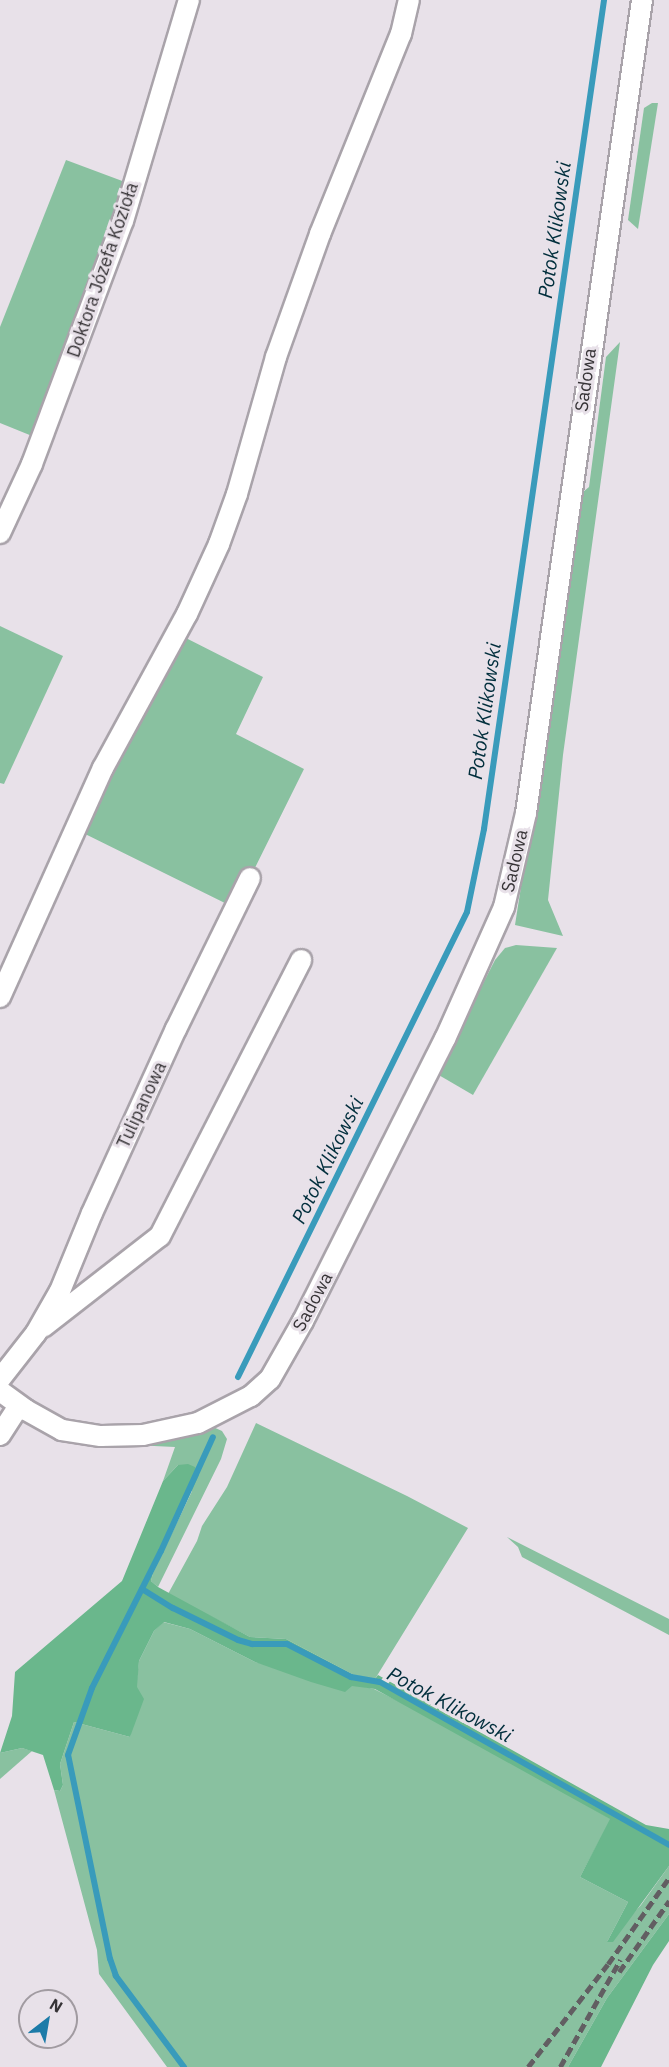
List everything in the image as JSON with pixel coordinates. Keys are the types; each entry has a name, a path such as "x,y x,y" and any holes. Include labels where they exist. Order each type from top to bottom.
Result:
{"street":[{"name":"Doktora Józefa Kozioła","path":"0,533 32,464 123,221 189,0"},
{"path":"0,997 103,768 186,614 219,544 237,495 276,357 320,234 401,34 409,0"},
{"name":"Sadowa","path":"0,1391 19,1406 62,1430 101,1436 143,1435 198,1423 251,1396 270,1379 349,1231 445,1039 504,907 525,813 642,0"},
{"name":"Tulipanowa","path":"0,1379 36,1332 60,1291 171,1040 250,878"},
{"name":"Tulipanowa","path":"36,1332 160,1236 301,960"},
{"path":"0,1435 19,1406"}],"green space":[{"path":"652,103 658,103 638,229 628,220 644,108"},
{"path":"66,160 133,185 42,440 0,423 0,327"},
{"path":"620,342 563,755 548,900 563,936 515,925 583,492 589,487 606,357"},
{"path":"0,626 63,656 4,784 0,783"},
{"path":"176,633 263,677 236,734 304,769 235,908 75,829"},
{"path":"516,945 557,948 473,1095 437,1074 495,960 505,948"},
{"path":"256,1423 468,1528 375,1679 354,1675 286,1639 250,1637 168,1594 197,1541 202,1526 227,1487"},
{"path":"211,1426 222,1431 227,1439 221,1459 158,1587 151,1581 153,1573 192,1491 178,1465 163,1481 175,1447 112,1444"},
{"path":"188,1464 195,1467 199,1475 153,1573 151,1581 158,1587 250,1637 286,1639 354,1675 375,1679 378,1675 646,1825 669,1829 669,1866 613,1942 607,1942 628,1902 580,1877 610,1819 375,1689 352,1686 345,1692 311,1682 255,1662 190,1629 164,1622 154,1631 139,1661 137,1687 144,1699 130,1737 74,1722 60,1764 63,1785 60,1791 54,1790 43,1755 22,1748 0,1753 12,1716 15,1672 122,1581 163,1481 178,1465"},
{"path":"507,1537 669,1619 669,1635 522,1557 518,1547"},
{"path":"163,1622 190,1629 255,1662 374,1689 436,1720 611,1819 580,1877 628,1902 607,1942 641,1905 669,1866 669,1914 607,1998 568,2067 167,2067 99,1974 97,1950 54,1790 60,1791 63,1785 60,1764 74,1722 130,1737 139,1661 154,1631"},
{"path":"22,1748 32,1751 0,1779 0,1753"},
{"path":"669,1914 669,1941 653,1965 601,2067 568,2067 607,1998"}],"waterway":[{"name":"Potok Klikowski","path":"238,1377 467,912 484,829 604,0"},
{"name":"Potok Klikowski","path":"184,2067 116,1976 110,1959 68,1755 92,1688 161,1551 213,1437"},
{"name":"Potok Klikowski","path":"142,1589 173,1608 238,1640 252,1644 287,1644 351,1677 380,1682 669,1845"}],"railway":[{"path":"528,2067 608,1964 669,1878"},
{"path":"619,1972 669,1901"},
{"path":"560,2067 620,1960"}]}
